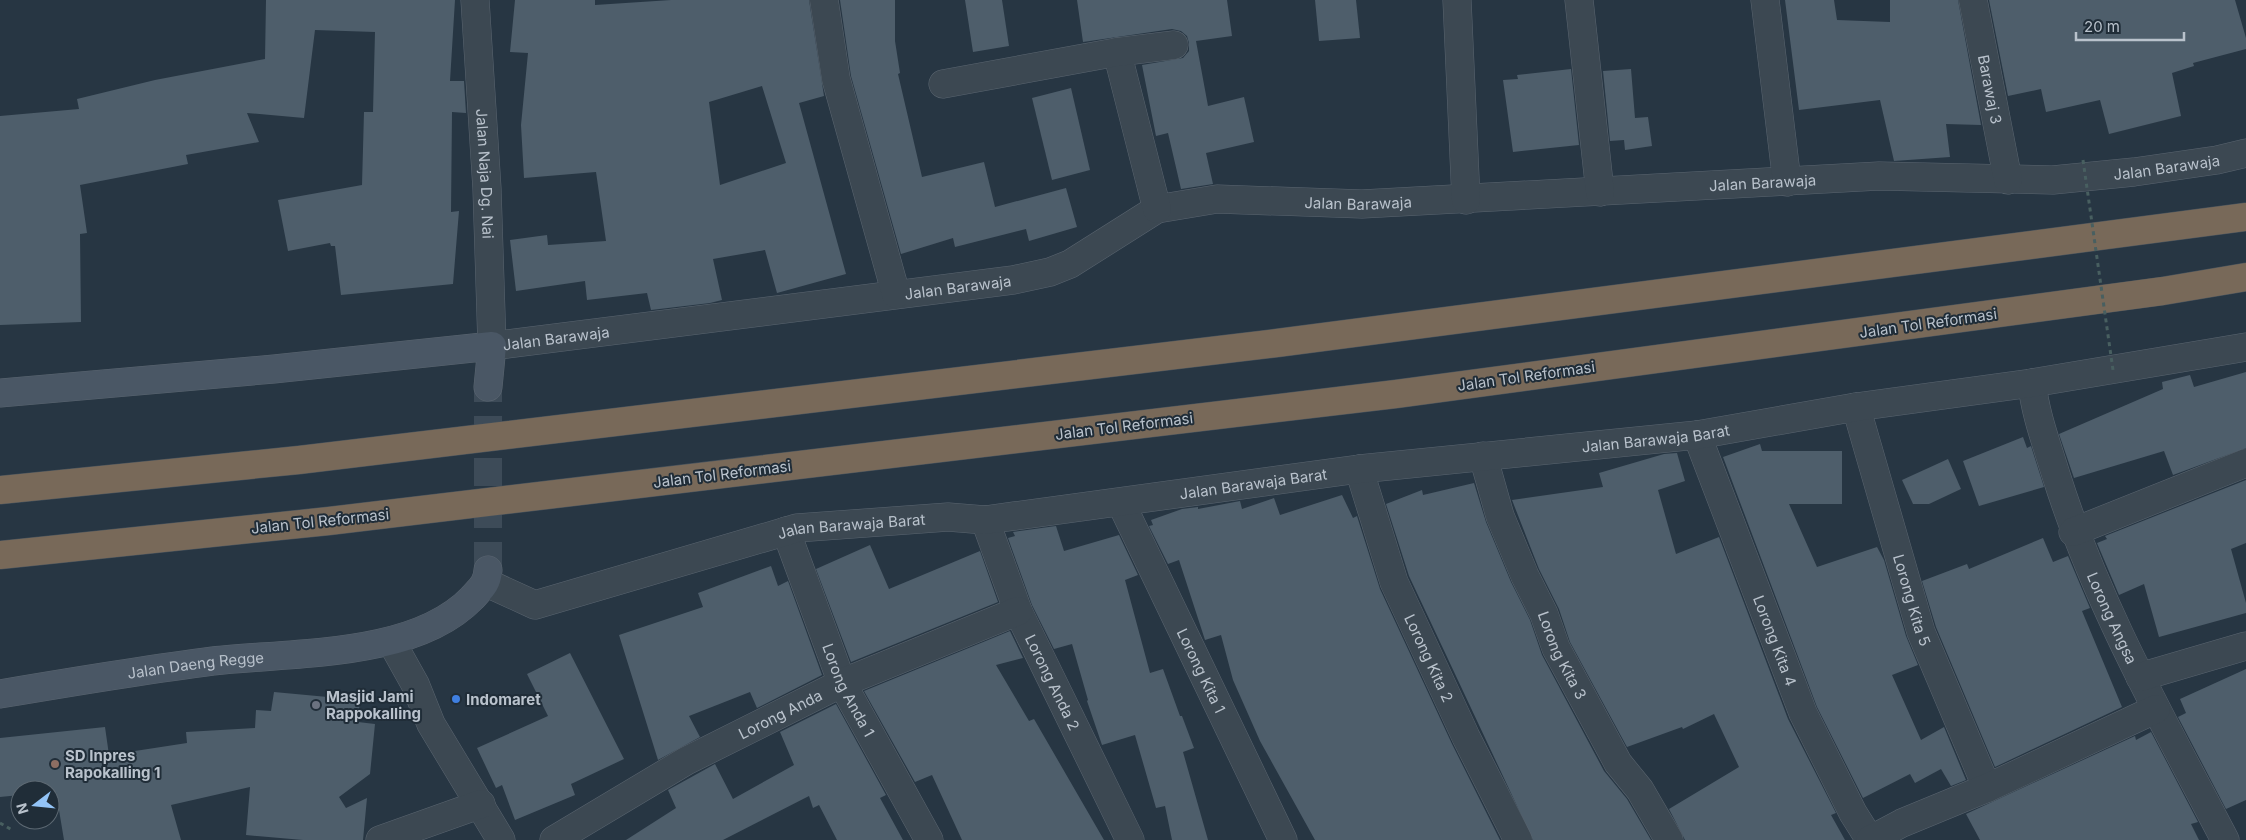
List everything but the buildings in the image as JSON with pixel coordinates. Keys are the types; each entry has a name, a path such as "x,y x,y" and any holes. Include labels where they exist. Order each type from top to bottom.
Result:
{"highway":[{"path":"0,490 309,459 1277,343 2212,223 2246,217"},
{"name":"Jalan Tol Reformasi","path":"0,555 338,520 1396,394 2163,291 2246,278"},
{"path":"2163,291 2246,286"}],"street":[{"name":"Jalan Naja Dg. Nai","path":"476,0 486,179 492,346"},
{"path":"824,0 836,78 896,294"},
{"path":"1457,0 1466,200"},
{"path":"1579,0 1600,192"},
{"path":"1765,0 1787,182"},
{"name":"Barawaj 3","path":"1974,0 2008,180"},
{"path":"943,84 1117,52 1174,45"},
{"path":"1117,52 1157,209"},
{"name":"Jalan Barawaja","path":"492,346 1013,280 1050,272 1087,254 1157,209 1218,199 1362,204 1466,200 1879,176 2053,180 2134,172 2217,160 2246,153"},
{"path":"0,393 274,369 492,346 488,387"},
{"name":"Jalan Barawaja Barat","path":"487,577 536,605 797,528 948,517 985,520 1360,469 1697,434 1856,407 2032,383 2246,348"},
{"name":"Lorong Angsa","path":"2032,383 2041,427 2073,532 2156,709 2225,840"},
{"name":"Lorong Kita 5","path":"1856,407 1921,632 1987,788"},
{"name":"Lorong Kita 4","path":"1697,434 1803,713 1853,813 1870,840"},
{"name":"Lorong Kita 3","path":"1483,456 1500,516 1525,576 1544,614 1556,648 1618,763 1640,790 1668,840"},
{"path":"2073,532 2246,463"},
{"name":"Lorong Kita 2","path":"1360,469 1394,582 1466,737 1518,840"},
{"name":"Lorong Kita 1","path":"1120,503 1283,840"},
{"name":"Lorong Anda 2","path":"985,520 1018,611 1130,840"},
{"name":"Lorong Anda 1","path":"786,531 842,683 929,840"},
{"name":"Jalan Daeng Regge","path":"0,694 213,661 315,653 392,641 442,623 460,610 487,577"},
{"name":"Lorong Anda","path":"554,840 686,762 842,683 1018,611"},
{"path":"392,641 415,684 431,724 481,804 500,840"},
{"path":"2140,676 2246,646"},
{"path":"1870,840 1906,832 1987,788 2156,709"},
{"path":"380,840 481,804"}],"path":[{"path":"2083,160 2113,370"}],"tunnel":[{"path":"488,387 488,570"}],"place":[{"name":"Indomaret","path":"456,699"},
{"name":"Masjid Jami Rappokalling","path":"316,705"},
{"name":"SD Inpres Rapokalling 1","path":"55,764"}]}
